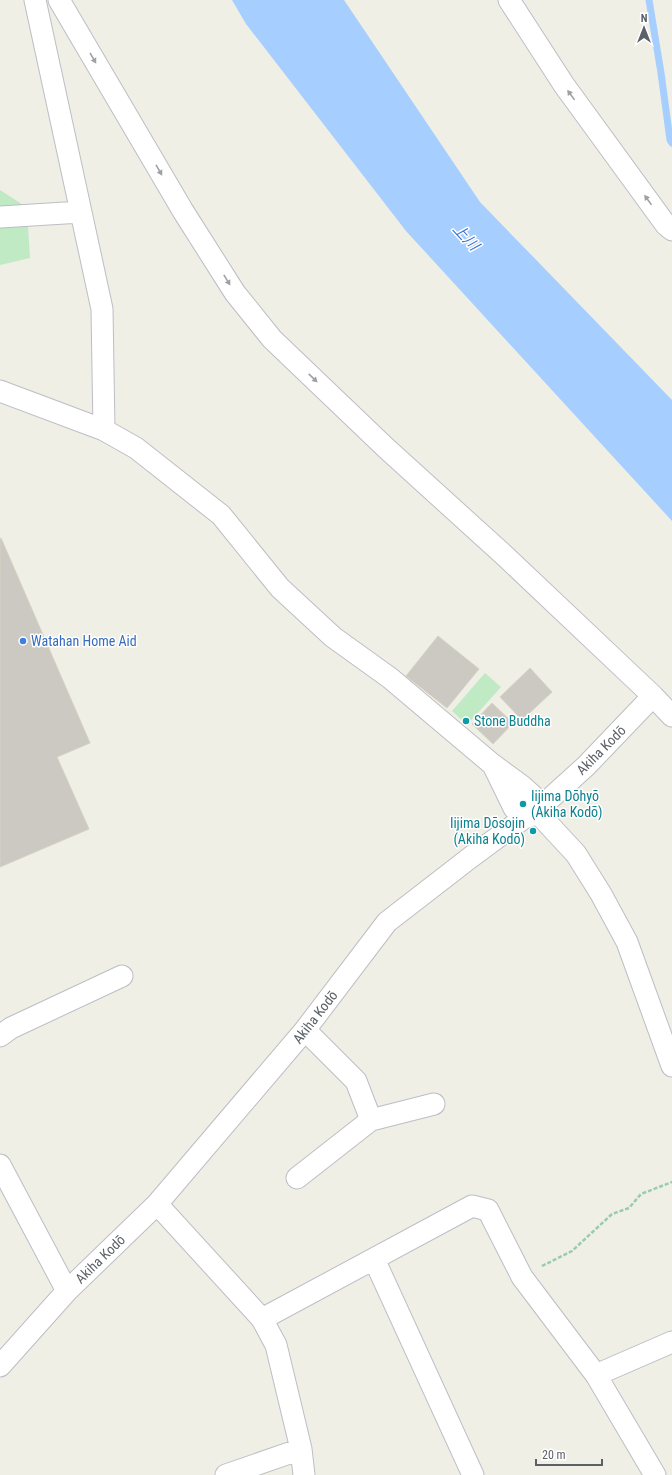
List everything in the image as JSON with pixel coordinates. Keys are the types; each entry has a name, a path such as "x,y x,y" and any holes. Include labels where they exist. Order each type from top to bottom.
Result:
{"street":[{"path":"35,0 102,309 104,430"},
{"path":"59,0 183,211 235,293 272,339 386,448 506,556 653,696 672,716"},
{"path":"75,0 80,10 80,35"},
{"path":"509,0 564,85 666,225 672,230"},
{"path":"0,217 81,212"},
{"path":"0,391 104,430 136,448 221,515 280,588 333,637 390,678 492,764 514,808 535,812 576,854 601,894 627,942 672,1066"},
{"name":"Akiha Kodō","path":"0,1366 67,1291 157,1204 305,1030 387,922 471,857 535,812 586,766 653,696"},
{"path":"0,1036 11,1028 122,976"},
{"path":"305,1030 356,1081 371,1120"},
{"path":"297,1178 371,1120 434,1104"},
{"path":"0,1165 67,1291"},
{"path":"157,1204 262,1319 276,1345 301,1449 304,1475"},
{"path":"262,1319 472,1206 488,1210 522,1277 596,1375 653,1475"},
{"path":"374,1259 473,1475"},
{"path":"596,1375 672,1342"},
{"path":"226,1475 301,1449"}],"path":[{"path":"522,1277 572,1251 612,1214 629,1208 642,1194 672,1182"}],"green space":[{"path":"0,190 28,208 0,209"},
{"path":"28,226 30,258 0,265 0,227"},
{"path":"485,673 501,687 467,725 452,711"}],"water":[{"name":"上川","path":"232,0 344,0 480,202 672,400 672,521 406,231 246,24"}],"building":[{"name":"Watahan Home Aid","path":"1,538 90,743 57,757 89,829 0,867 0,539"},
{"path":"438,636 479,669 447,708 406,676"},
{"path":"530,668 552,692 522,720 500,697"},
{"path":"492,703 513,723 493,744 472,724"}],"waterway":[{"path":"649,0 670,140 672,143"}],"place":[{"name":"Watahan Home Aid","path":"23,641"},
{"name":"Stone Buddha","path":"466,721"},
{"name":"Iijima Dōhyō (Akiha Kodō)","path":"523,804"},
{"name":"Iijima Dōsojin (Akiha Kodō)","path":"533,831"}]}
